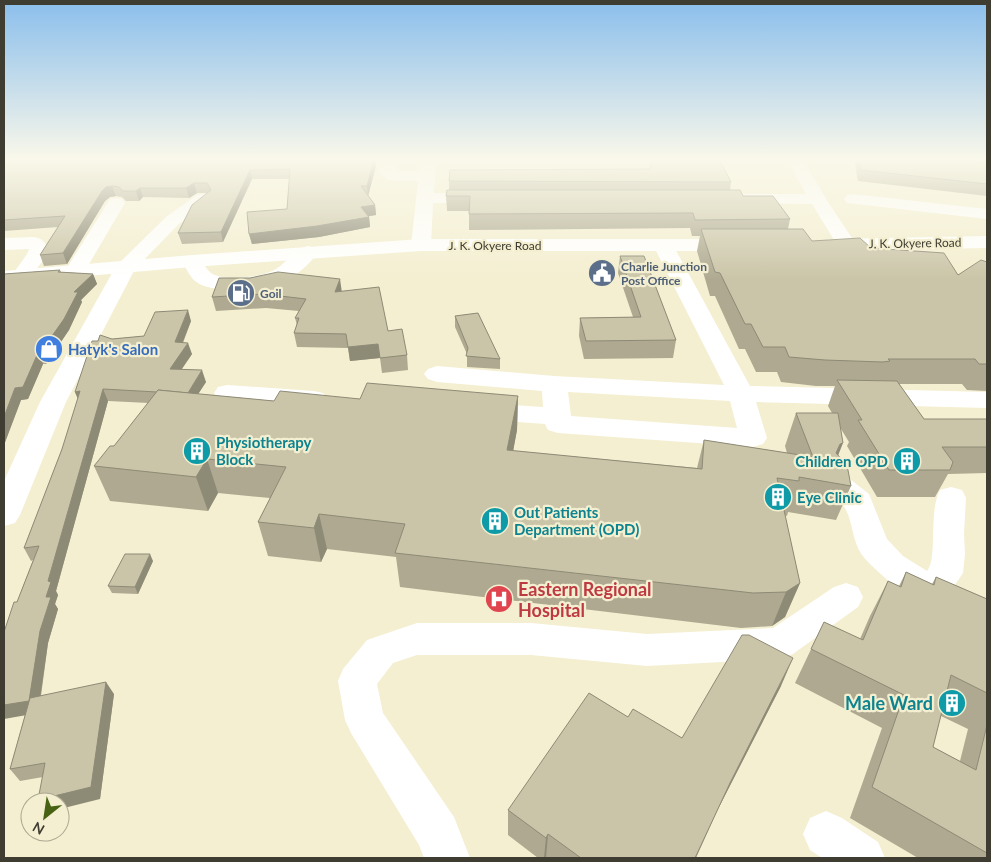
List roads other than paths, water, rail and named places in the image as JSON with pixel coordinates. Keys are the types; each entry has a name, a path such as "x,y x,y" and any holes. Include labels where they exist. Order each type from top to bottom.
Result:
{"street":[{"path":"4,515 53,402 126,266 173,220 202,199"},
{"path":"421,245 426,199"},
{"path":"817,199 846,244"},
{"path":"862,199 987,214"},
{"path":"75,271 116,203"},
{"name":"J. K. Okyere Road","path":"806,244 987,242"},
{"path":"4,244 34,243 39,247 37,254 13,276"},
{"name":"J. K. Okyere Road","path":"126,266 192,260 202,277 220,282 250,282 273,279 308,252 421,245 757,244"},
{"path":"554,384 558,424 753,438 741,394 663,245"},
{"path":"13,276 126,266"},
{"path":"437,374 554,384 741,394 975,400 982,428"},
{"path":"227,393 334,401"},
{"path":"451,409 558,416"},
{"path":"839,486 858,502 873,545 891,565 987,626"},
{"path":"931,591 946,573 949,554 948,534 951,498"},
{"path":"447,858 438,833 365,720 356,681 380,651 417,639 531,639 647,650 780,643 846,597"},
{"path":"826,834 862,858"}],"place":[{"name":"Charlie Junction Post Office","path":"602,273"},
{"name":"Goil","path":"241,293"},
{"name":"Hatyk's Salon","path":"49,349"},
{"name":"Physiotherapy Block","path":"197,451"},
{"name":"Children OPD","path":"907,461"},
{"name":"Eye Clinic","path":"778,497"},
{"name":"Out Patients Department (OPD)","path":"495,521"},
{"name":"Eastern Regional Hospital","path":"499,599"},
{"name":"Male Ward","path":"952,703"}]}
